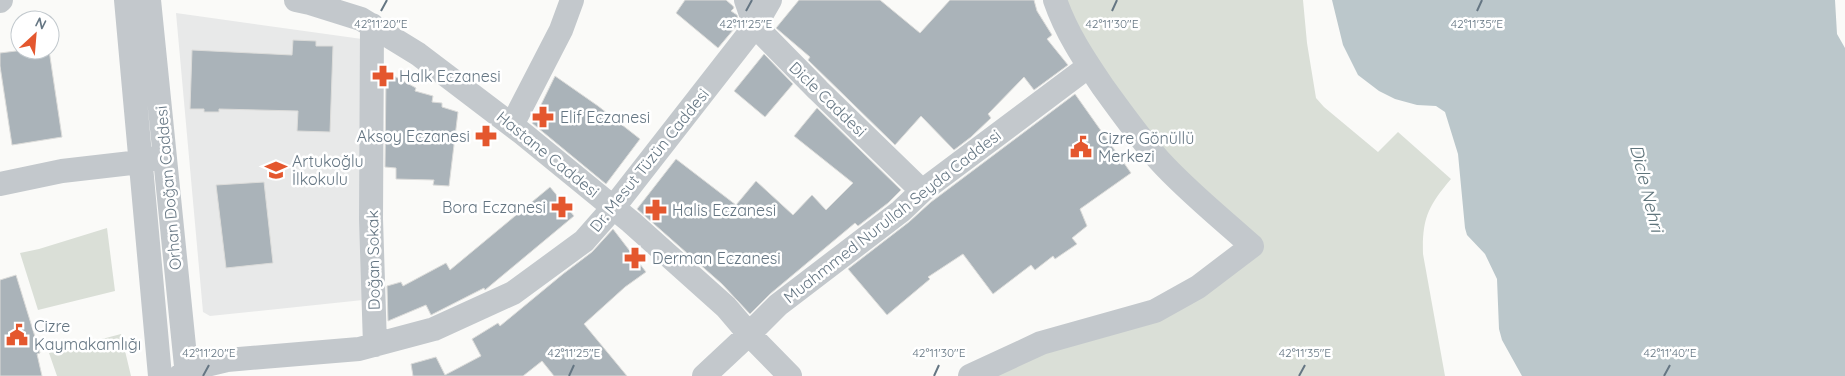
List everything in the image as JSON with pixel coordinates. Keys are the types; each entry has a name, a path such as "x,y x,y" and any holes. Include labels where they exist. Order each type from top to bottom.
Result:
{"street":[{"name":"Orhan Doğan Caddesi","path":"126,0 160,376"},
{"name":"Orhan Doğan Caddesi","path":"149,0 184,374"},
{"name":"Hastane Caddesi","path":"296,0 361,19 372,25 418,54 512,125 613,208 726,307 790,376"},
{"path":"512,125 561,30 572,0"},
{"name":"Dicle Caddesi","path":"746,0 755,26 922,191"},
{"name":"Dr. Mesut Tüzün Caddesi","path":"184,374 227,360 360,349 434,329 513,294 584,241 613,208 755,26 770,0"},
{"path":"970,376 1041,343 1155,311 1198,287 1252,246 1198,198 1161,161 1133,128 1089,66 1063,22 1055,0"},
{"name":"Doğan Sokak","path":"372,25 371,219 375,345"},
{"name":"Muahmmed Nurullah Seyda Caddesi","path":"704,376 778,305 901,211 922,191 1089,66"},
{"path":"0,184 62,171 140,162 165,156"}],"shaded area":[{"path":"1055,0 1303,0 1307,43 1316,98 1324,107 1378,152 1398,132 1451,179 1437,197 1428,213 1423,242 1423,254 1445,376 970,376 1155,311 1252,246 1161,161"},
{"name":"Artukoğlu İlkokulu","path":"176,13 362,39 363,300 210,316 203,312"},
{"path":"107,228 115,291 38,310 20,253"},
{"path":"121,334 131,376 57,376 49,353"}],"water":[{"name":"Dicle Nehri","path":"1332,0 1835,0 1837,34 1845,48 1845,376 1522,376 1502,340 1499,329 1497,279 1485,254 1467,235 1458,154 1445,112 1436,106 1417,105 1395,99 1379,91 1358,75 1343,45"}],"building":[{"path":"685,0 726,0 733,6 734,8 731,11 737,15 739,23 718,48 676,13"},
{"path":"799,0 880,0 920,33 950,0 1034,0 1037,11 1052,35 1047,39 1068,65 1034,90 1024,77 988,114 991,118 954,150 921,116 895,145 808,60 810,57 776,28"},
{"path":"293,40 316,41 316,46 333,46 330,132 297,131 298,111 219,109 219,112 204,112 204,109 190,109 192,50 292,55"},
{"path":"10,52 10,60 50,60 62,137 12,145 0,66 0,53"},
{"path":"764,54 793,84 765,117 734,91"},
{"path":"386,75 394,76 416,88 415,91 433,96 432,102 442,103 442,107 458,112 449,186 433,185 434,180 396,179 396,168 385,167"},
{"path":"555,76 598,106 640,139 606,184 532,123"},
{"path":"1075,94 1131,173 1080,209 1087,226 1072,238 1077,244 1055,259 1053,256 1035,270 1031,265 993,294 963,254 928,277 930,279 887,315 848,269 909,222 931,202"},
{"path":"817,108 901,190 888,203 858,226 855,223 770,294 750,314 722,284 637,209 676,159 736,205 756,181 793,215 812,195 826,210 853,183 794,136"},
{"path":"264,182 273,263 226,268 216,185"},
{"path":"550,187 574,216 485,290 484,288 431,315 426,305 388,321 387,286 401,282 403,286 446,263 450,270"},
{"path":"613,229 646,272 625,287 584,324 627,376 554,376 542,361 523,376 413,376 411,364 436,357 445,375 481,356 472,339 498,323 500,326 592,252"},
{"name":"Cizre Kaymakamlığı","path":"16,275 40,353 37,354 42,376 0,376 0,280"}],"place":[{"name":"Halk Eczanesi","path":"383,76"},
{"name":"Elif Eczanesi","path":"543,117"},
{"name":"Aksoy Eczanesi","path":"486,136"},
{"name":"Cizre Gönüllü Merkezi","path":"1081,147"},
{"name":"Artukoğlu İlkokulu","path":"276,170"},
{"name":"Bora Eczanesi","path":"562,207"},
{"name":"Halis Eczanesi","path":"656,210"},
{"name":"Derman Eczanesi","path":"635,258"},
{"name":"Cizre Kaymakamlığı","path":"17,335"}]}
